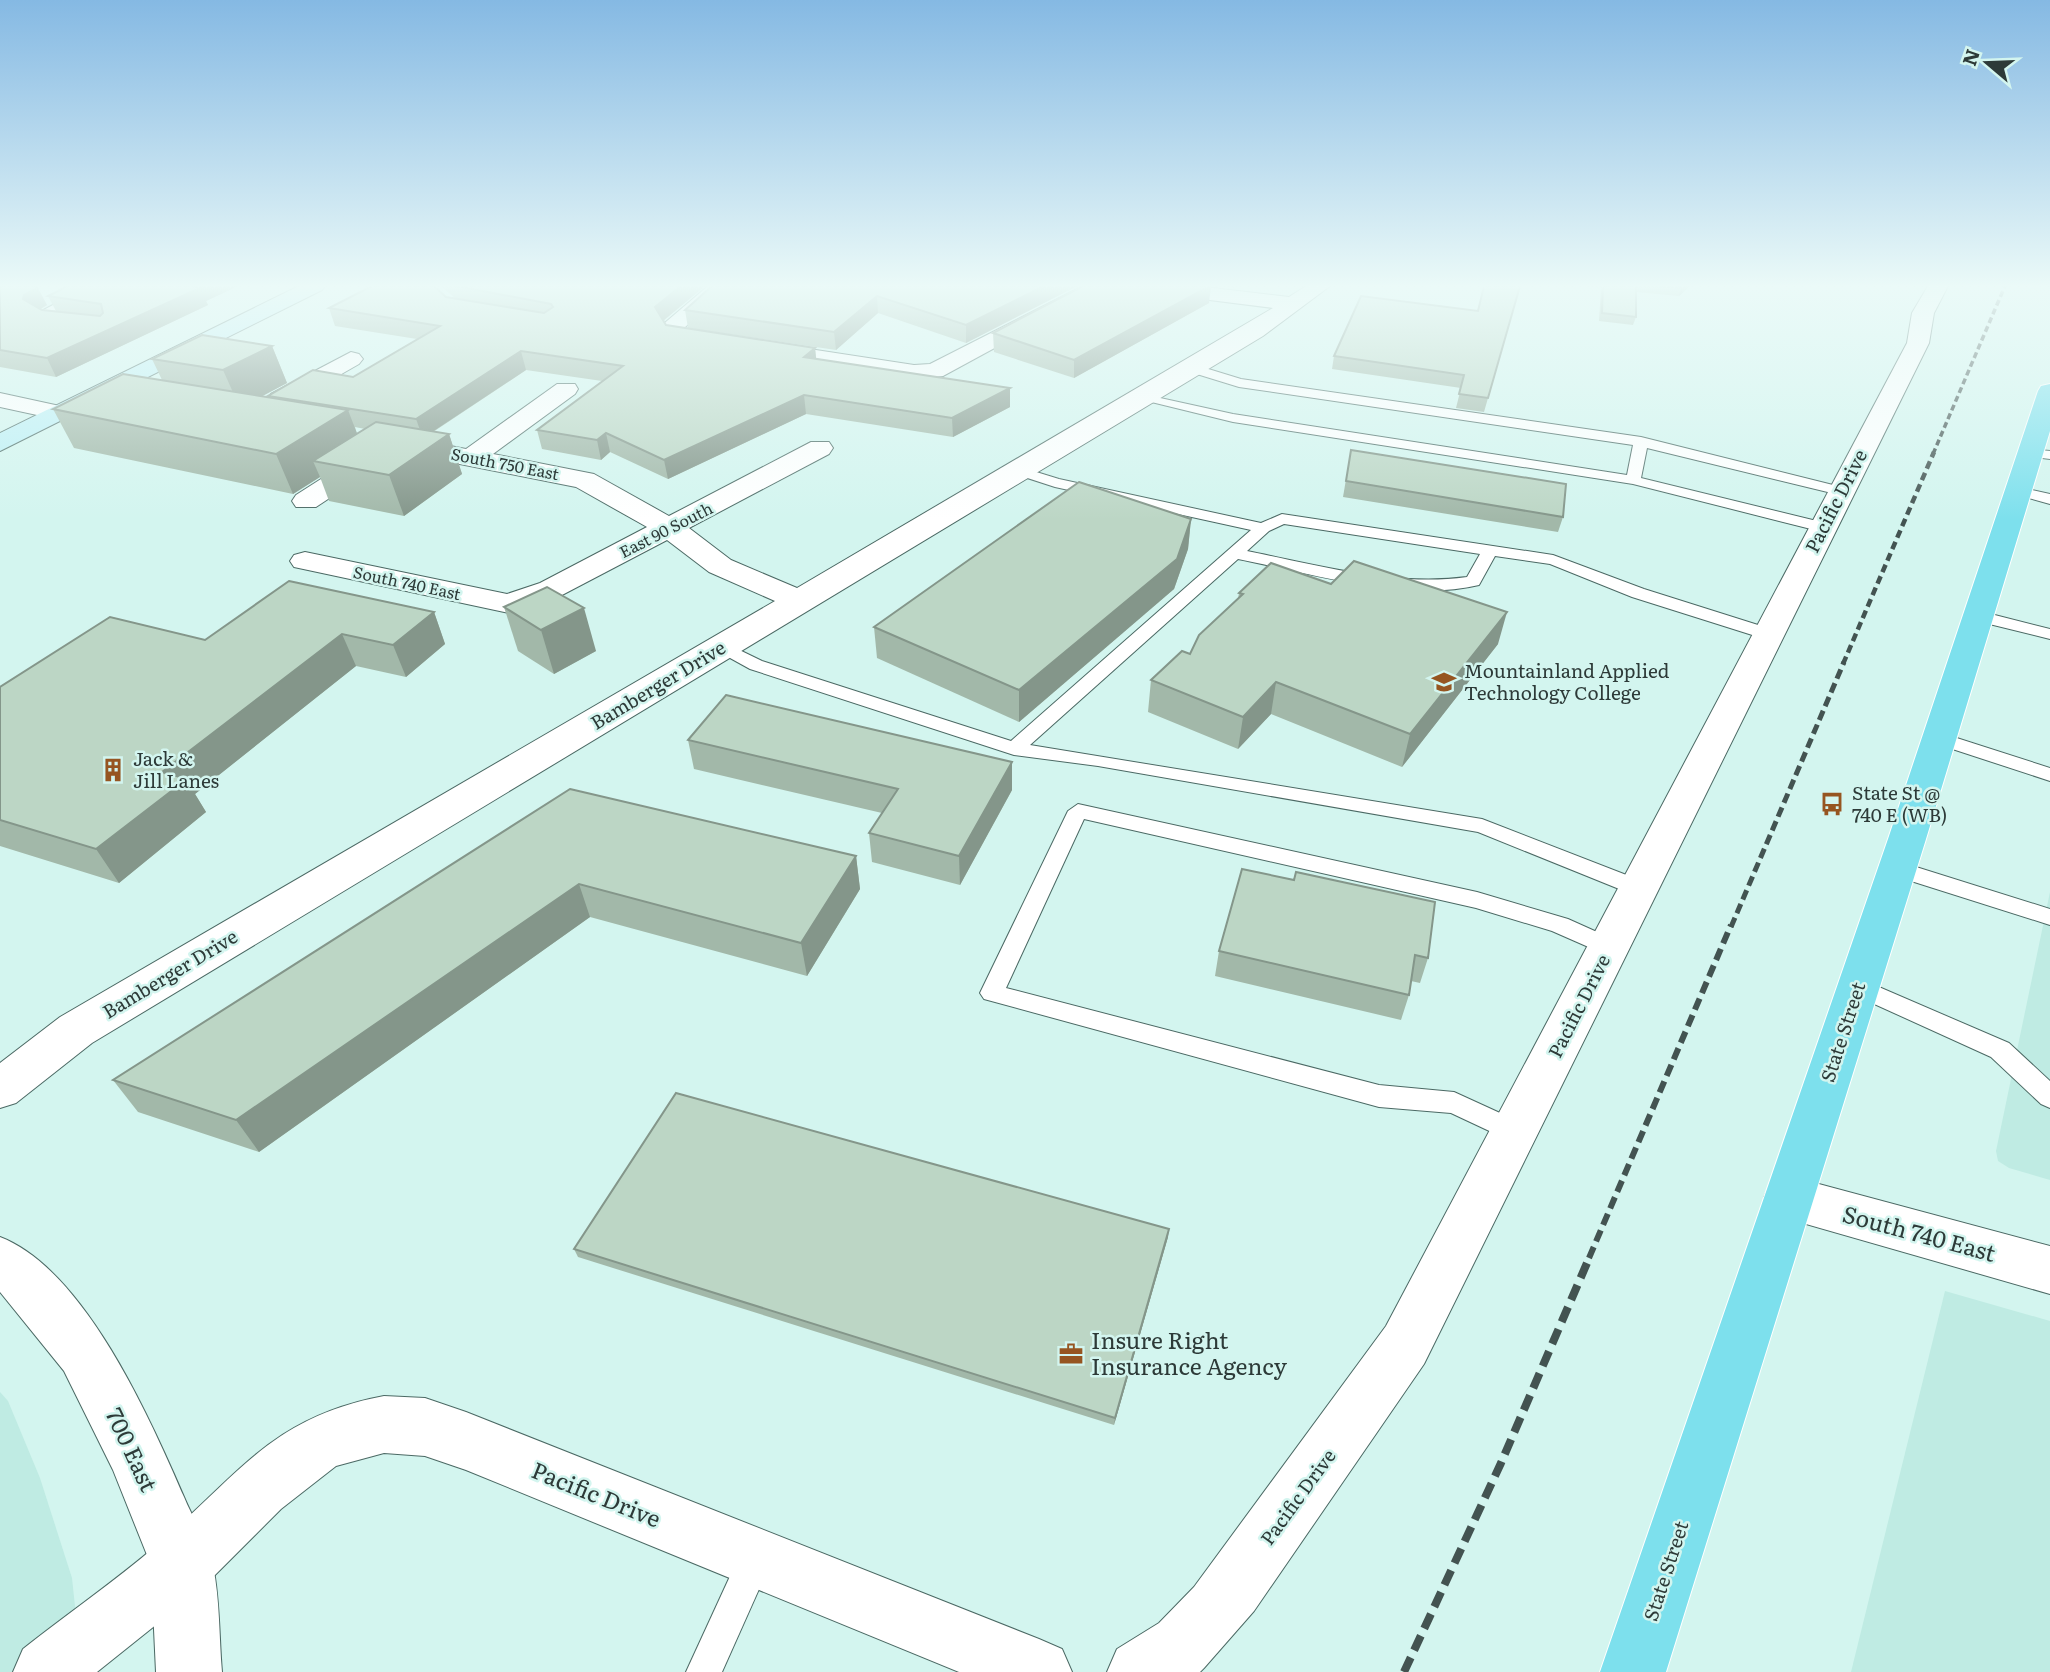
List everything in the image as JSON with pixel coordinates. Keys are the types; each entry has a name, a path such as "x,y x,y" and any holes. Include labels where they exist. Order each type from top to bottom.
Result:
{"main road":[{"path":"0,443 159,364"},
{"name":"State Street","path":"1633,1672 1897,869 2018,491 2040,454 2050,391"}],"street":[{"path":"256,412 342,364"},
{"path":"874,364 923,371 935,370 947,364"},
{"name":"Bamberger Drive","path":"0,1089 87,1023 1199,364"},
{"name":"Pacific Drive","path":"1140,1672 1175,1652 1211,1616 1334,1448 1405,1345 1907,364"},
{"path":"472,457 566,389"},
{"path":"97,395 137,401"},
{"path":"0,400 60,413"},
{"name":"South 750 East","path":"354,437 584,480 670,528 720,566 800,601"},
{"path":"306,501 394,444"},
{"name":"East 90 South","path":"509,604 551,589 820,448"},
{"name":"South 740 East","path":"304,561 509,604"},
{"name":"South 740 East","path":"1789,1198 2050,1270"},
{"name":"700 East","path":"0,1261 20,1276 83,1352 135,1452 181,1565 189,1672"},
{"name":"Pacific Drive","path":"46,1672 181,1565 288,1461 313,1445 381,1426 426,1427 466,1441 1020,1669"}],"lane":[{"path":"1192,368 1239,383 1641,441 1840,491"},
{"path":"1142,398 1233,418 1633,480 1823,527"},
{"path":"1633,480 1641,441"},
{"path":"1020,471 1055,483 1263,528"},
{"path":"2018,491 2050,499"},
{"path":"1014,749 1263,528 1282,519 1553,560 1638,593 1770,635"},
{"path":"1234,553 1363,577 1449,587 1473,581 1491,550"},
{"path":"1979,616 2050,634"},
{"path":"721,648 756,665 1014,749 1098,760 1482,827 1639,889"},
{"path":"1938,738 2050,775"},
{"path":"1514,1132 1454,1103 1379,1096 992,993 1078,811 1477,901 1560,925 1609,947"},
{"path":"1897,869 2050,917"},
{"path":"1858,987 2000,1050 2050,1097"},
{"path":"704,1672 755,1560"}],"shaded area":[{"path":"2050,892 2050,1180 2009,1168 1998,1161 1996,1151"},
{"path":"1945,1291 2050,1321 2050,1672 1851,1672"},
{"path":"0,1392 8,1401 40,1478 72,1578 82,1672 0,1672"}],"building":[{"path":"184,364 235,364 223,370"},
{"path":"375,364 501,364 416,419 268,396 313,370 353,377"},
{"path":"610,364 851,364 1010,388 952,418 804,395 664,460 606,433 597,440 537,430 623,366"},
{"path":"1389,364 1498,364 1488,398 1459,394 1464,375"},
{"path":"123,374 348,410 276,454 53,409"},
{"path":"376,422 449,434 389,475 313,461"},
{"path":"1351,450 1566,484 1563,517 1346,481"},
{"path":"1079,482 1191,519 1177,559 1019,690 874,627"},
{"path":"1354,561 1507,612 1410,734 1276,682 1243,717 1151,680 1182,651 1190,654 1199,635 1243,594 1239,593 1271,563 1331,584"},
{"name":"Jack & Jill Lanes","path":"289,581 434,612 393,645 342,634 162,772 187,779 96,849 0,820 0,687 110,617 205,640"},
{"path":"547,587 584,608 541,630 504,607"},
{"path":"726,695 1012,762 959,856 869,833 898,789 688,740"},
{"path":"570,789 856,856 801,943 579,884 236,1120 113,1080"},
{"path":"1242,869 1294,880 1296,872 1435,902 1428,958 1415,955 1409,995 1219,951"},
{"path":"676,1093 1169,1229 1115,1418 574,1249"}],"railway":[{"path":"1933,454 1972,364"},
{"path":"1843,664 1934,452"},
{"path":"1731,927 1844,662"},
{"path":"1589,1258 1731,925"},
{"path":"1404,1672 1501,1463 1590,1256"}],"place":[{"name":"Mountainland Applied Technology College","path":"1444,682"},
{"name":"Jack & Jill Lanes","path":"113,770"},
{"name":"State St @ 740 E (WB)","path":"1832,804"},
{"name":"Insure Right Insurance Agency","path":"1071,1354"}]}
